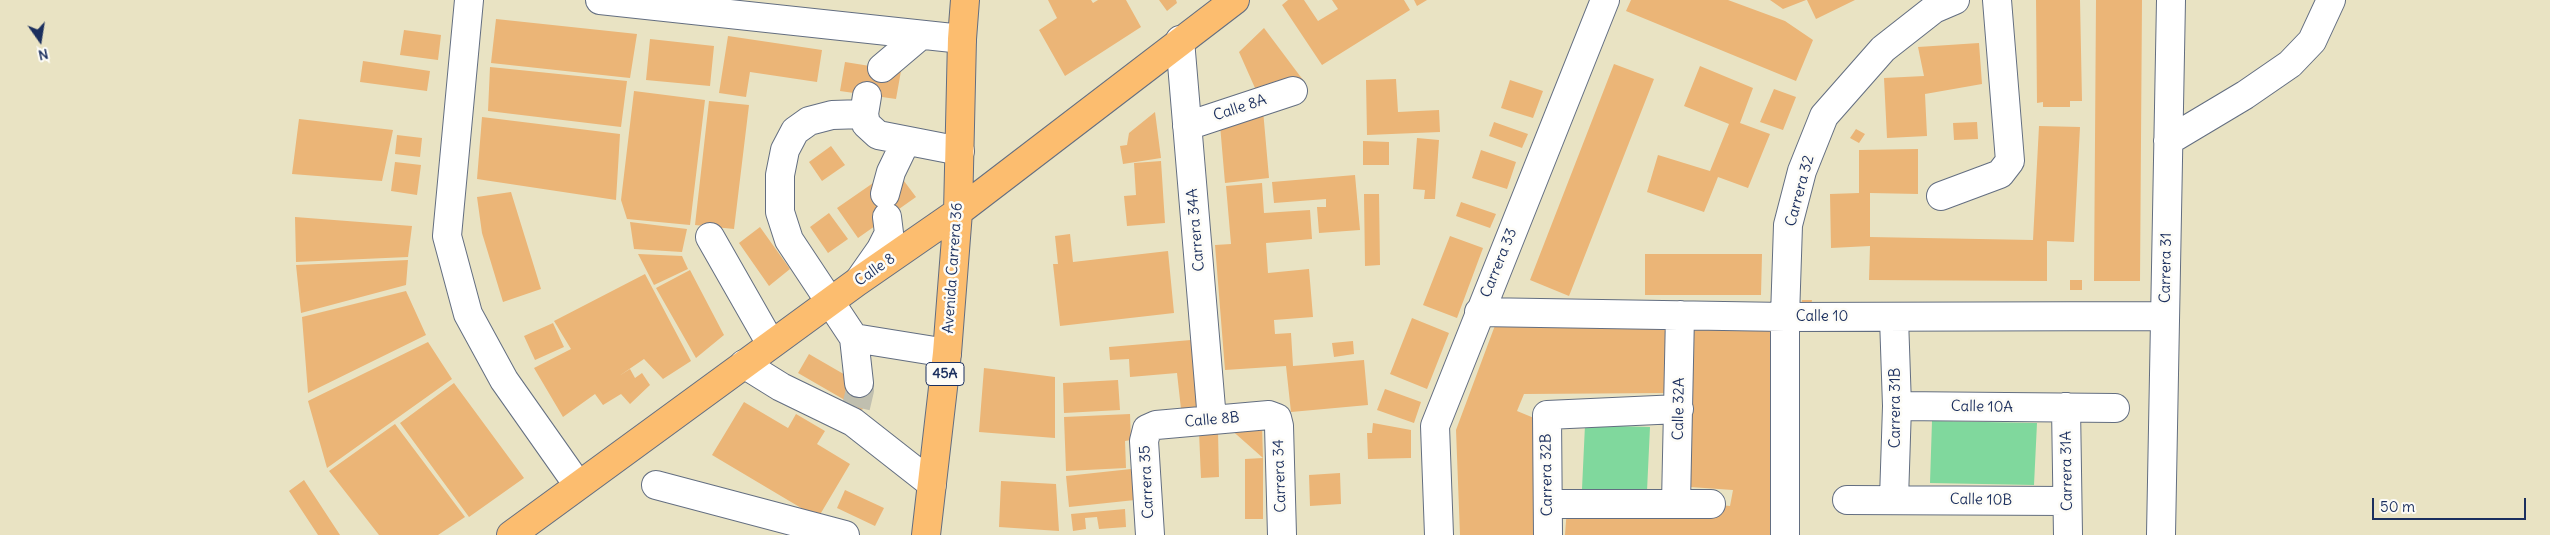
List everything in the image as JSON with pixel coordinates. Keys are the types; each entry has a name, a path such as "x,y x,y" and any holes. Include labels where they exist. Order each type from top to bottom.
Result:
{"main road":[{"name":"Avenida Carrera 36","path":"926,535 947,352 958,212 962,39 965,0"},
{"name":"Calle 8","path":"511,535 857,282 958,212 1180,40 1235,0"}],"street":[{"path":"469,0 447,236 468,314 504,380 578,485"},
{"path":"600,0 962,39"},
{"name":"Carrera 33","path":"1438,535 1434,426 1605,0"},
{"name":"Carrera 32","path":"1784,535 1785,317 1788,225 1802,171 1824,116 1883,50 1934,9 1955,0"},
{"path":"1941,196 2000,174 2010,161 1996,0"},
{"name":"Carrera 31","path":"2161,535 2171,0"},
{"path":"2168,140 2246,95 2290,64 2312,41 2332,0"},
{"path":"882,68 921,35"},
{"name":"Carrera 34A","path":"1180,40 1212,420"},
{"name":"Calle 8A","path":"1187,126 1293,91"},
{"path":"856,404 854,338 789,240 780,212 780,176 785,150 795,131 809,121 866,104 866,124 878,135 960,151"},
{"path":"857,282 881,249 889,233 886,206 892,172 906,141"},
{"path":"710,237 772,344"},
{"name":"Calle 10","path":"1479,312 1894,318 2165,316"},
{"name":"Calle 32A","path":"1676,503 1680,315"},
{"name":"Carrera 31B","path":"1894,318 1897,406 1894,499"},
{"path":"854,338 947,352"},
{"path":"744,364 781,387 856,404 932,484"},
{"name":"Calle 10A","path":"1897,406 2115,408"},
{"name":"Carrera 31A","path":"2066,407 2068,535"},
{"name":"Carrera 32B","path":"1548,535 1548,415 1679,409"},
{"name":"Calle 8B","path":"1147,429 1156,425 1269,415 1277,418"},
{"name":"Carrera 34","path":"1277,418 1282,535"},
{"name":"Carrera 35","path":"1147,429 1144,441 1150,535"},
{"path":"656,485 845,535"},
{"name":"Calle 10B","path":"1847,500 2067,501"},
{"path":"1548,504 1711,504"}],"green space":[{"path":"1932,421 2037,423 2034,485 1930,483"},
{"path":"1585,425 1650,427 1647,491 1582,489"}],"building":[{"path":"1048,0 1091,0 1093,3 1098,0 1126,0 1141,27 1065,76 1039,30 1057,18"},
{"path":"1159,0 1176,0 1177,3 1167,11"},
{"path":"1288,0 1304,0 1318,21 1338,9 1332,0 1404,0 1410,10 1322,65 1282,5"},
{"path":"1414,0 1427,0 1417,6"},
{"path":"1631,0 1728,0 1785,21 1813,40 1796,81 1626,11"},
{"path":"1770,0 1806,0 1783,9"},
{"path":"1807,0 1855,0 1816,19"},
{"path":"2036,0 2080,0 2082,101 2070,101 2070,107 2043,107 2043,102 2037,103"},
{"path":"2096,0 2142,0 2140,281 2094,281"},
{"path":"496,19 637,34 630,78 491,63"},
{"path":"1264,28 1303,80 1259,97 1239,52"},
{"path":"404,30 441,35 438,60 400,55"},
{"path":"728,36 822,50 817,82 750,72 746,97 719,93"},
{"path":"650,39 714,46 710,86 646,80"},
{"path":"1979,43 1982,84 1925,94 1927,136 1887,138 1884,78 1924,76 1918,47"},
{"path":"363,61 430,71 427,91 360,82"},
{"path":"845,62 901,71 896,99 840,91"},
{"path":"1614,64 1654,79 1569,296 1530,280"},
{"path":"1700,66 1753,88 1740,123 1770,134 1748,188 1718,177 1704,212 1647,192 1658,155 1710,171 1729,124 1684,106"},
{"path":"490,67 627,81 621,127 488,111"},
{"path":"1396,79 1398,112 1439,110 1440,132 1367,135 1366,80"},
{"path":"1510,80 1543,91 1533,118 1501,108"},
{"path":"1774,89 1796,97 1783,130 1760,122"},
{"path":"634,91 705,100 690,225 627,219 621,200"},
{"path":"709,101 749,105 734,229 695,225"},
{"path":"1263,110 1269,178 1225,183 1220,125"},
{"path":"1155,112 1161,158 1123,164 1120,146 1127,145 1129,133"},
{"path":"482,117 620,134 616,200 477,179"},
{"path":"299,119 393,130 382,181 292,174"},
{"path":"1494,122 1528,134 1522,148 1489,136"},
{"path":"1977,122 1978,139 1954,140 1953,123"},
{"path":"2039,126 2080,127 2074,242 2047,241 2047,281 1869,280 1870,246 1831,248 1830,194 1859,193 1859,150 1918,149 1918,194 1870,193 1870,237 2033,240"},
{"path":"1856,129 1865,134 1859,143 1850,138"},
{"path":"397,135 422,138 420,157 395,154"},
{"path":"1417,138 1439,140 1435,199 1424,199 1425,190 1413,189"},
{"path":"1363,141 1389,142 1389,165 1363,165"},
{"path":"831,146 845,165 822,181 809,162"},
{"path":"1481,150 1516,162 1507,189 1472,178"},
{"path":"1161,161 1165,223 1127,226 1124,196 1136,195 1134,163"},
{"path":"395,162 421,165 417,195 391,191"},
{"path":"1355,175 1360,230 1319,233 1317,207 1326,207 1326,199 1274,203 1272,182"},
{"path":"876,181 885,194 904,181 916,197 858,238 837,208"},
{"path":"1262,183 1264,213 1310,210 1312,239 1266,243 1268,273 1309,269 1313,317 1274,320 1275,334 1291,333 1293,366 1364,360 1368,405 1291,412 1286,366 1225,370 1215,245 1231,244 1226,186"},
{"path":"511,192 541,289 503,302 482,233 477,197"},
{"path":"1364,194 1379,194 1380,265 1365,266"},
{"path":"1461,202 1496,214 1490,228 1456,216"},
{"path":"829,213 848,239 828,253 810,227"},
{"path":"295,217 412,226 408,257 296,262"},
{"path":"630,222 687,229 682,252 634,249"},
{"path":"760,227 790,269 769,286 739,243"},
{"path":"1070,234 1073,262 1168,251 1174,313 1060,326 1053,264 1058,264 1055,236"},
{"path":"1450,236 1483,248 1457,318 1423,305"},
{"path":"638,254 682,256 688,269 654,285"},
{"path":"1645,254 1762,254 1761,295 1645,295"},
{"path":"408,260 406,285 301,313 296,265"},
{"path":"690,270 724,335 696,358 656,288"},
{"path":"645,274 691,361 663,379 644,359 619,376 630,369 635,378 642,373 650,385 630,404 621,394 603,405 595,394 563,417 534,368 571,349 554,321"},
{"path":"2070,280 2082,280 2082,290 2070,290"},
{"path":"406,291 426,335 308,393 302,317"},
{"path":"1802,300 1812,300 1811,307 1801,307"},
{"path":"1412,318 1449,333 1427,389 1390,374"},
{"path":"1497,320 1671,325 1668,393 1524,394 1517,411 1534,418 1538,535 1460,535 1456,430"},
{"path":"553,323 564,347 535,360 524,336"},
{"path":"1693,323 1772,324 1772,535 1565,535 1567,508 1711,504 1730,506 1733,490 1690,487"},
{"path":"1191,340 1198,407 1181,409 1177,373 1130,377 1129,359 1110,360 1109,347"},
{"path":"1353,341 1354,354 1334,357 1332,343"},
{"path":"428,342 452,379 327,468 308,401"},
{"path":"809,354 873,391 862,410 798,373"},
{"path":"984,368 1055,377 1055,438 979,432"},
{"path":"1118,380 1120,410 1064,413 1063,383"},
{"path":"454,383 524,478 469,517 400,423"},
{"path":"1385,389 1421,402 1414,423 1377,410"},
{"path":"744,402 788,428 796,414 825,431 817,444 850,464 818,518 712,455"},
{"path":"1130,414 1131,440 1125,441 1126,468 1066,471 1064,417"},
{"path":"1373,423 1411,430 1411,458 1368,459 1367,433 1372,433"},
{"path":"395,424 465,517 438,535 379,535 329,471"},
{"path":"1262,426 1263,458 1228,427"},
{"path":"1218,431 1219,477 1201,478 1199,432"},
{"path":"1263,458 1263,519 1245,519 1245,459"},
{"path":"1131,469 1135,500 1069,507 1066,476"},
{"path":"1340,473 1341,504 1310,506 1309,475"},
{"path":"304,480 340,535 318,535 289,491"},
{"path":"1001,481 1056,484 1059,531 999,527"},
{"path":"845,490 884,508 875,526 837,508"},
{"path":"1125,509 1126,527 1099,529 1097,517 1085,518 1086,529 1073,531 1071,514"}],"tunnel":[{"path":"856,407 860,390 859,383"}]}
